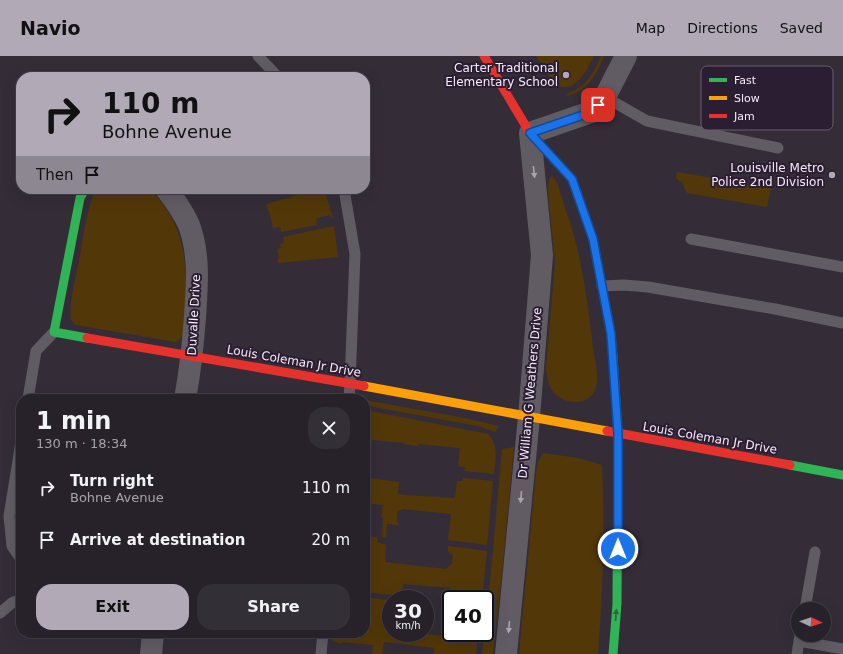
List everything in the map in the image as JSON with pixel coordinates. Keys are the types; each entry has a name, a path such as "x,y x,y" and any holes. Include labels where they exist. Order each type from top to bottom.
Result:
{"street":[{"name":"Dr William G Weathers Drive","path":"484,56 530,133 572,179 593,239 611,334 618,433 617,604 613,654"},
{"path":"530,133 592,112 605,97 626,56"},
{"name":"Dr William G Weathers Drive","path":"506,654 529,416 542,255 530,133"},
{"path":"54,332 80,198 82,194"},
{"name":"Duvalle Drive","path":"170,194 177,202 189,226 195,248 198,282 192,356 186,394"},
{"name":"Louis Coleman Jr Drive","path":"54,332 350,382 843,475"},
{"path":"151,654 153,638"}],"lane":[{"path":"258,56 273,72"},
{"path":"605,97 647,121 778,148"},
{"path":"345,194 355,254 349,394"},
{"path":"691,239 843,268"},
{"path":"602,286 624,284 648,287 775,309 843,323"},
{"path":"29,394 36,352 54,332"},
{"path":"16,473 9,516 12,546 16,552"},
{"path":"806,602 815,552"},
{"path":"0,613 16,601"},
{"path":"321,654 323,638"},
{"path":"797,654 799,642"},
{"path":"816,642 843,649"}],"shaded area":[{"name":"Carter Traditional Elementary School","path":"536,56 594,56 581,78 571,86 565,87 559,86 553,81"},
{"path":"601,56 604,56 598,69 586,86 580,91 567,96 568,93 580,87 589,79"},
{"path":"677,172 771,188 767,207 687,193 682,183 676,178"},
{"path":"552,176 558,185 578,253 586,294 596,368 597,382 593,394 582,401 576,402 562,399 552,390 546,369 555,262 548,192 549,179"},
{"path":"94,194 154,194 164,205 174,222 184,258 186,277 183,336 176,342 76,325 71,320 72,299 85,226"},
{"path":"301,194 326,194 333,218 331,218 330,215 316,218 317,225 281,232 280,227 273,228 266,204"},
{"path":"334,226 338,257 278,263 279,258 277,249 281,248 280,244 284,243 283,237"},
{"path":"370,401 465,418 499,426 495,432 478,426 373,407 370,404"},
{"path":"370,411 488,434 494,443 495,448 494,474 464,471 465,467 458,466 460,448 418,444 418,446 372,440 371,450"},
{"path":"514,447 493,654 482,654 483,642 494,642 494,590 489,590 502,449"},
{"path":"543,453 578,458 602,465 603,560 598,654 519,654 536,473 538,462"},
{"path":"370,478 399,482 398,494 455,498 457,481 463,481 463,478 493,481 487,545 448,540 451,514 403,509 397,512 397,521 399,525 387,524 386,537 382,538 383,518 381,518 383,505 370,504"},
{"path":"370,536 377,537 377,542 386,545 385,562 446,569 452,564 453,556 448,551 448,546 487,551 483,590 451,590 451,588 403,584 402,590 382,590 382,594 370,593"},
{"path":"370,598 382,599 382,642 384,642 382,654 372,654 373,645 341,642 341,644 331,640 331,638 370,638"},
{"path":"434,635 442,636 442,642 477,642 476,654 434,654 434,648 384,642 434,642"}],"traffic: fast":[{"path":"82,194 80,198 54,332 87,338"},
{"path":"613,356 618,433 617,604 613,654"},
{"path":"790,465 843,475"}],"traffic: slow":[{"path":"364,386 607,431"}],"traffic: jam":[{"path":"484,56 530,133 572,179 593,239 611,334 613,356"},
{"path":"87,338 364,386"},
{"path":"607,431 790,465"}],"place":[{"name":"Carter Traditional Elementary School","path":"566,75"},
{"name":"Louisville Metro Police 2nd Division","path":"832,175"}],"route":[{"path":"598,105 592,112 530,133 572,179 593,239 611,334 618,433 618,549"}]}
